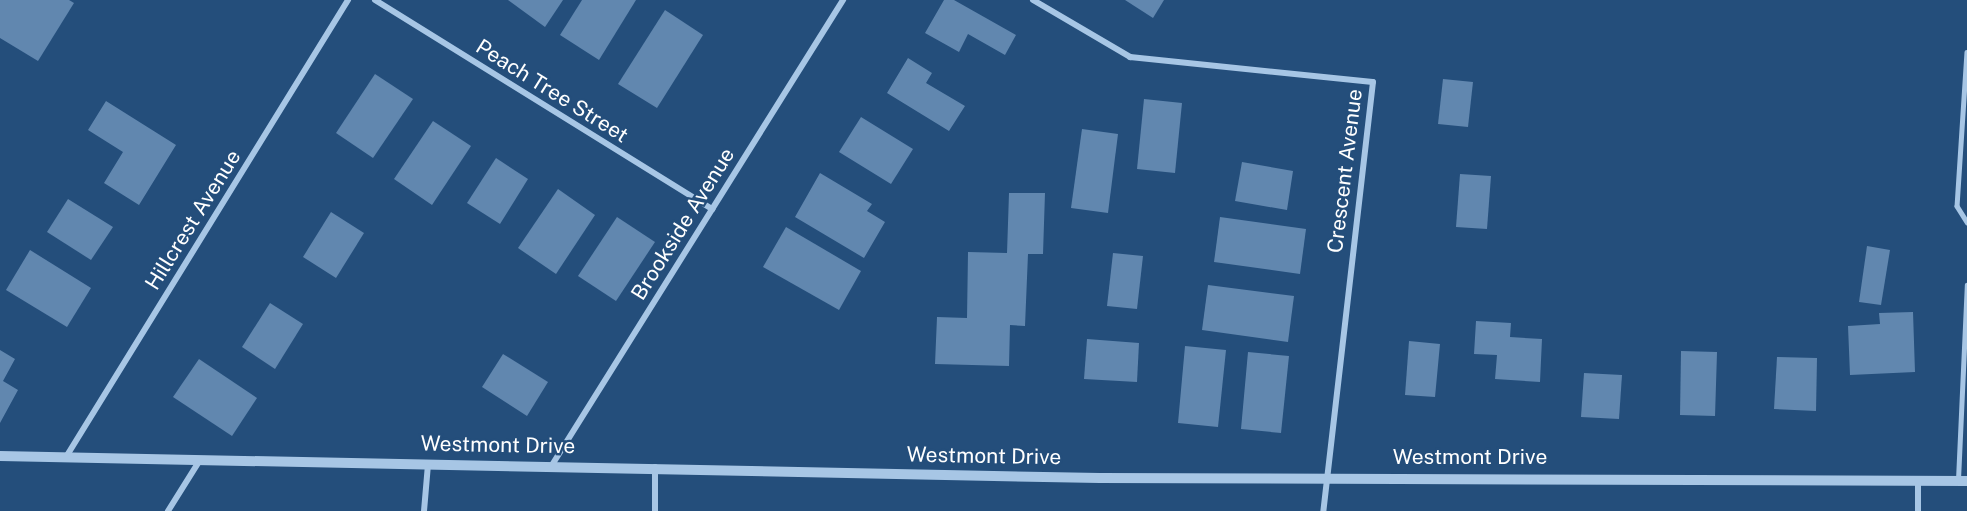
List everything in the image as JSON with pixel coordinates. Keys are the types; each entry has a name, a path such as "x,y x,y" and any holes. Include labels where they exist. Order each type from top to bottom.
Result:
{"street":[{"name":"Hillcrest Avenue","path":"66,457 348,0"},
{"name":"Peach Tree Street","path":"375,0 712,209"},
{"name":"Brookside Avenue","path":"552,465 843,0"},
{"name":"Crescent Avenue","path":"1033,0 1130,57 1373,82 1323,476"},
{"name":"Westmont Drive","path":"0,456 656,467 1100,478 1323,476 1962,481"},
{"path":"168,511 200,460"},
{"path":"424,511 428,463"},
{"path":"655,511 656,467"},
{"path":"1323,476 1323,511"},
{"path":"1918,480 1918,511"}],"lane":[{"path":"1967,52 1957,206 1967,222"},
{"path":"1962,481 1967,285"}],"building":[{"path":"0,0 69,0 74,3 38,61 0,38"},
{"path":"508,0 563,0 545,27"},
{"path":"582,0 636,0 599,60 560,35"},
{"path":"944,0 954,0 1016,35 1005,55 968,34 959,52 925,33"},
{"path":"1125,0 1164,0 1153,18"},
{"path":"665,10 703,35 657,108 618,84"},
{"path":"908,58 932,73 926,83 965,106 949,131 887,93"},
{"path":"375,74 413,99 373,158 336,133"},
{"path":"1443,79 1473,82 1468,127 1438,124"},
{"path":"1144,99 1182,103 1175,173 1137,169"},
{"path":"106,101 176,145 139,205 104,183 123,152 88,130"},
{"path":"861,117 913,149 891,184 839,152"},
{"path":"433,121 471,146 432,205 394,179"},
{"path":"1082,129 1118,134 1108,213 1071,208"},
{"path":"496,158 528,179 500,224 467,203"},
{"path":"1242,162 1293,171 1287,210 1235,201"},
{"path":"820,173 872,204 867,211 885,222 864,258 795,217"},
{"path":"1460,174 1491,176 1487,229 1456,227"},
{"path":"558,189 595,215 556,274 518,248"},
{"path":"1009,193 1045,193 1043,254 1028,254 1025,326 1010,325 1009,366 935,364 937,317 967,318 968,252 1007,253"},
{"path":"68,199 113,227 91,260 47,232"},
{"path":"331,212 364,233 336,278 303,257"},
{"path":"617,217 655,242 616,301 578,276"},
{"path":"1220,217 1306,229 1300,274 1214,262"},
{"path":"786,227 861,271 839,310 763,267"},
{"path":"1867,246 1890,250 1881,305 1859,302"},
{"path":"30,250 91,288 67,327 6,290"},
{"path":"1113,253 1143,256 1137,309 1107,306"},
{"path":"1208,285 1294,296 1288,342 1202,330"},
{"path":"270,303 303,324 275,369 242,347"},
{"path":"1913,312 1915,372 1850,375 1848,326 1880,324 1879,313"},
{"path":"1476,321 1511,323 1510,337 1542,339 1540,382 1495,379 1497,355 1474,354"},
{"path":"1087,339 1139,343 1137,382 1084,379"},
{"path":"1409,341 1440,344 1435,397 1405,395"},
{"path":"1185,346 1226,350 1218,427 1178,423"},
{"path":"0,350 15,359 3,381 18,390 0,423"},
{"path":"1681,351 1717,352 1715,416 1680,415"},
{"path":"1248,352 1289,356 1281,433 1241,429"},
{"path":"503,354 548,382 527,416 482,387"},
{"path":"1777,357 1817,358 1816,411 1774,409"},
{"path":"199,359 257,398 232,436 173,397"},
{"path":"1584,373 1622,375 1619,419 1581,417"}]}
